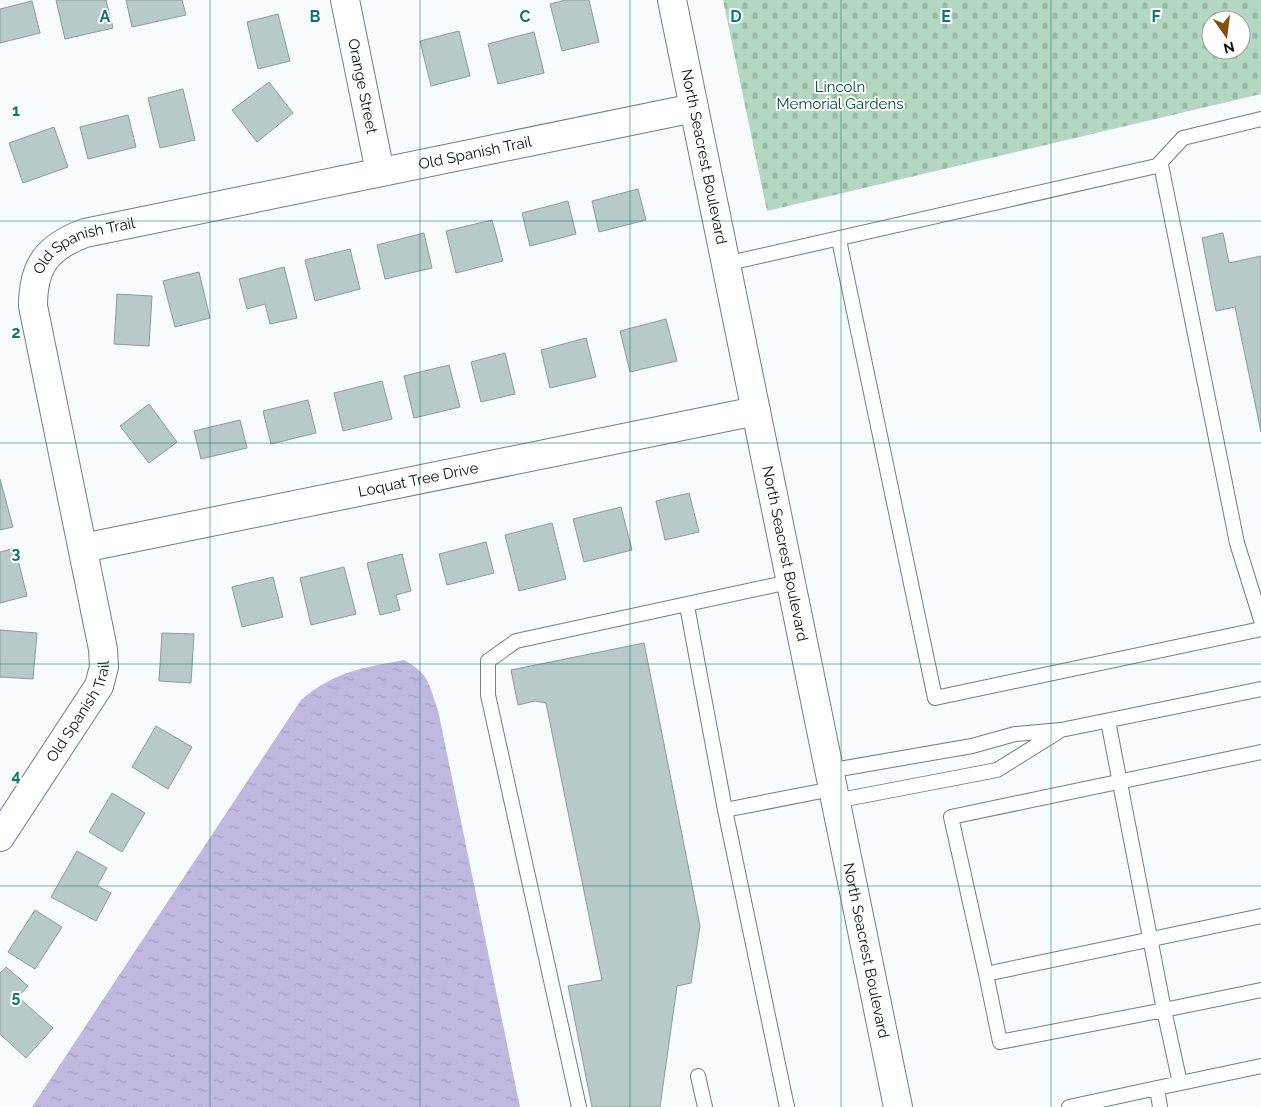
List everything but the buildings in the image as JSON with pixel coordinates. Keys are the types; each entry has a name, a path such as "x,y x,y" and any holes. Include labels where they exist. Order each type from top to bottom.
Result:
{"street":[{"name":"Orange Street","path":"345,0 380,172"},
{"name":"North Seacrest Boulevard","path":"672,0 789,582 898,1107"},
{"name":"Old Spanish Trail","path":"0,837 99,686 104,667 103,648 34,306 33,287 39,268 51,251 66,239 85,233 694,108"},
{"name":"Loquat Tree Drive","path":"82,548 756,411"}],"lane":[{"path":"1157,166 1183,138 1261,119"},
{"path":"726,264 839,240 1161,165 1237,543 1261,620"},
{"path":"839,240 935,698 1261,629"},
{"path":"579,1107 488,695 488,661 516,641 687,606 789,582"},
{"path":"687,606 726,810 787,1107"},
{"path":"726,810 832,787 1015,734 1061,730 1261,689"},
{"path":"1108,721 1180,1083"},
{"path":"832,787 997,770 1061,730"},
{"path":"1261,752 951,817 1000,1042 1261,990"},
{"path":"986,974 1261,916"},
{"path":"1069,1107 1261,1066"},
{"path":"698,1076 705,1107"},
{"path":"1157,1088 1160,1107"}],"green space":[{"name":"Lincoln Memorial Gardens","path":"723,0 1261,0 1261,94 767,211"}],"water":[{"path":"404,660 413,665 424,676 438,710 520,1107 32,1107 301,700 313,690 349,672"}]}
